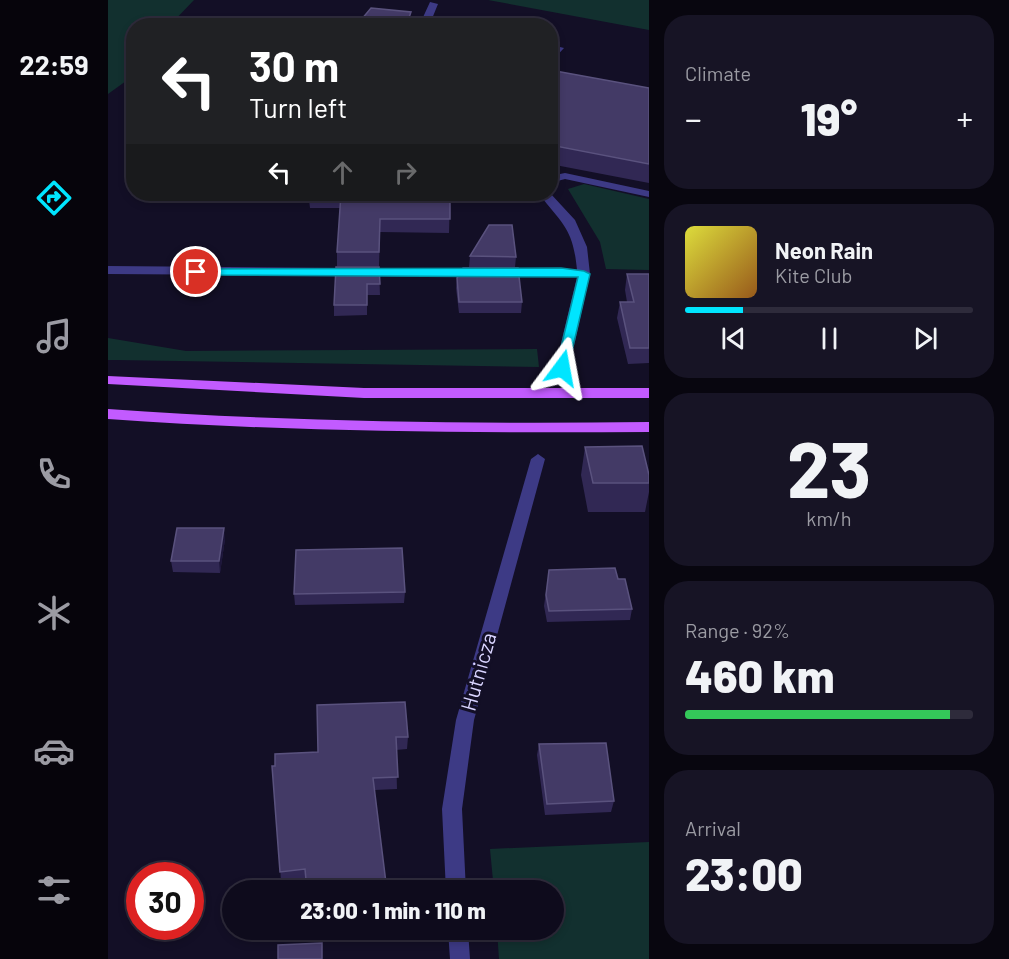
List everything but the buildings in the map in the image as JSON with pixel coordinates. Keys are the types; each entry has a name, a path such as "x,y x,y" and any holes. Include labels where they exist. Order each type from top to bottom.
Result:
{"main road":[{"path":"108,380 364,393 649,393"},
{"path":"108,414 184,421 395,429 649,427"}],"street":[{"path":"427,18 432,4"},
{"path":"558,178 565,176 649,194"},
{"path":"551,201 569,220 581,247 584,274 562,368"},
{"path":"108,270 561,272 584,274"},
{"name":"Hutnicza","path":"455,880 452,809 465,720 538,459"},
{"path":"459,940 460,959"}],"green space":[{"path":"108,0 194,0 177,18 126,18 126,81 108,94"},
{"path":"488,0 649,0 649,30"},
{"path":"584,184 649,199 649,270 606,269 600,242 568,189"},
{"path":"108,338 186,351 537,349 539,367 108,360"},
{"path":"649,842 649,959 499,959 498,940 564,940 564,880 493,880 490,849"}],"route":[{"path":"196,272 561,272 584,274 562,368"}]}
